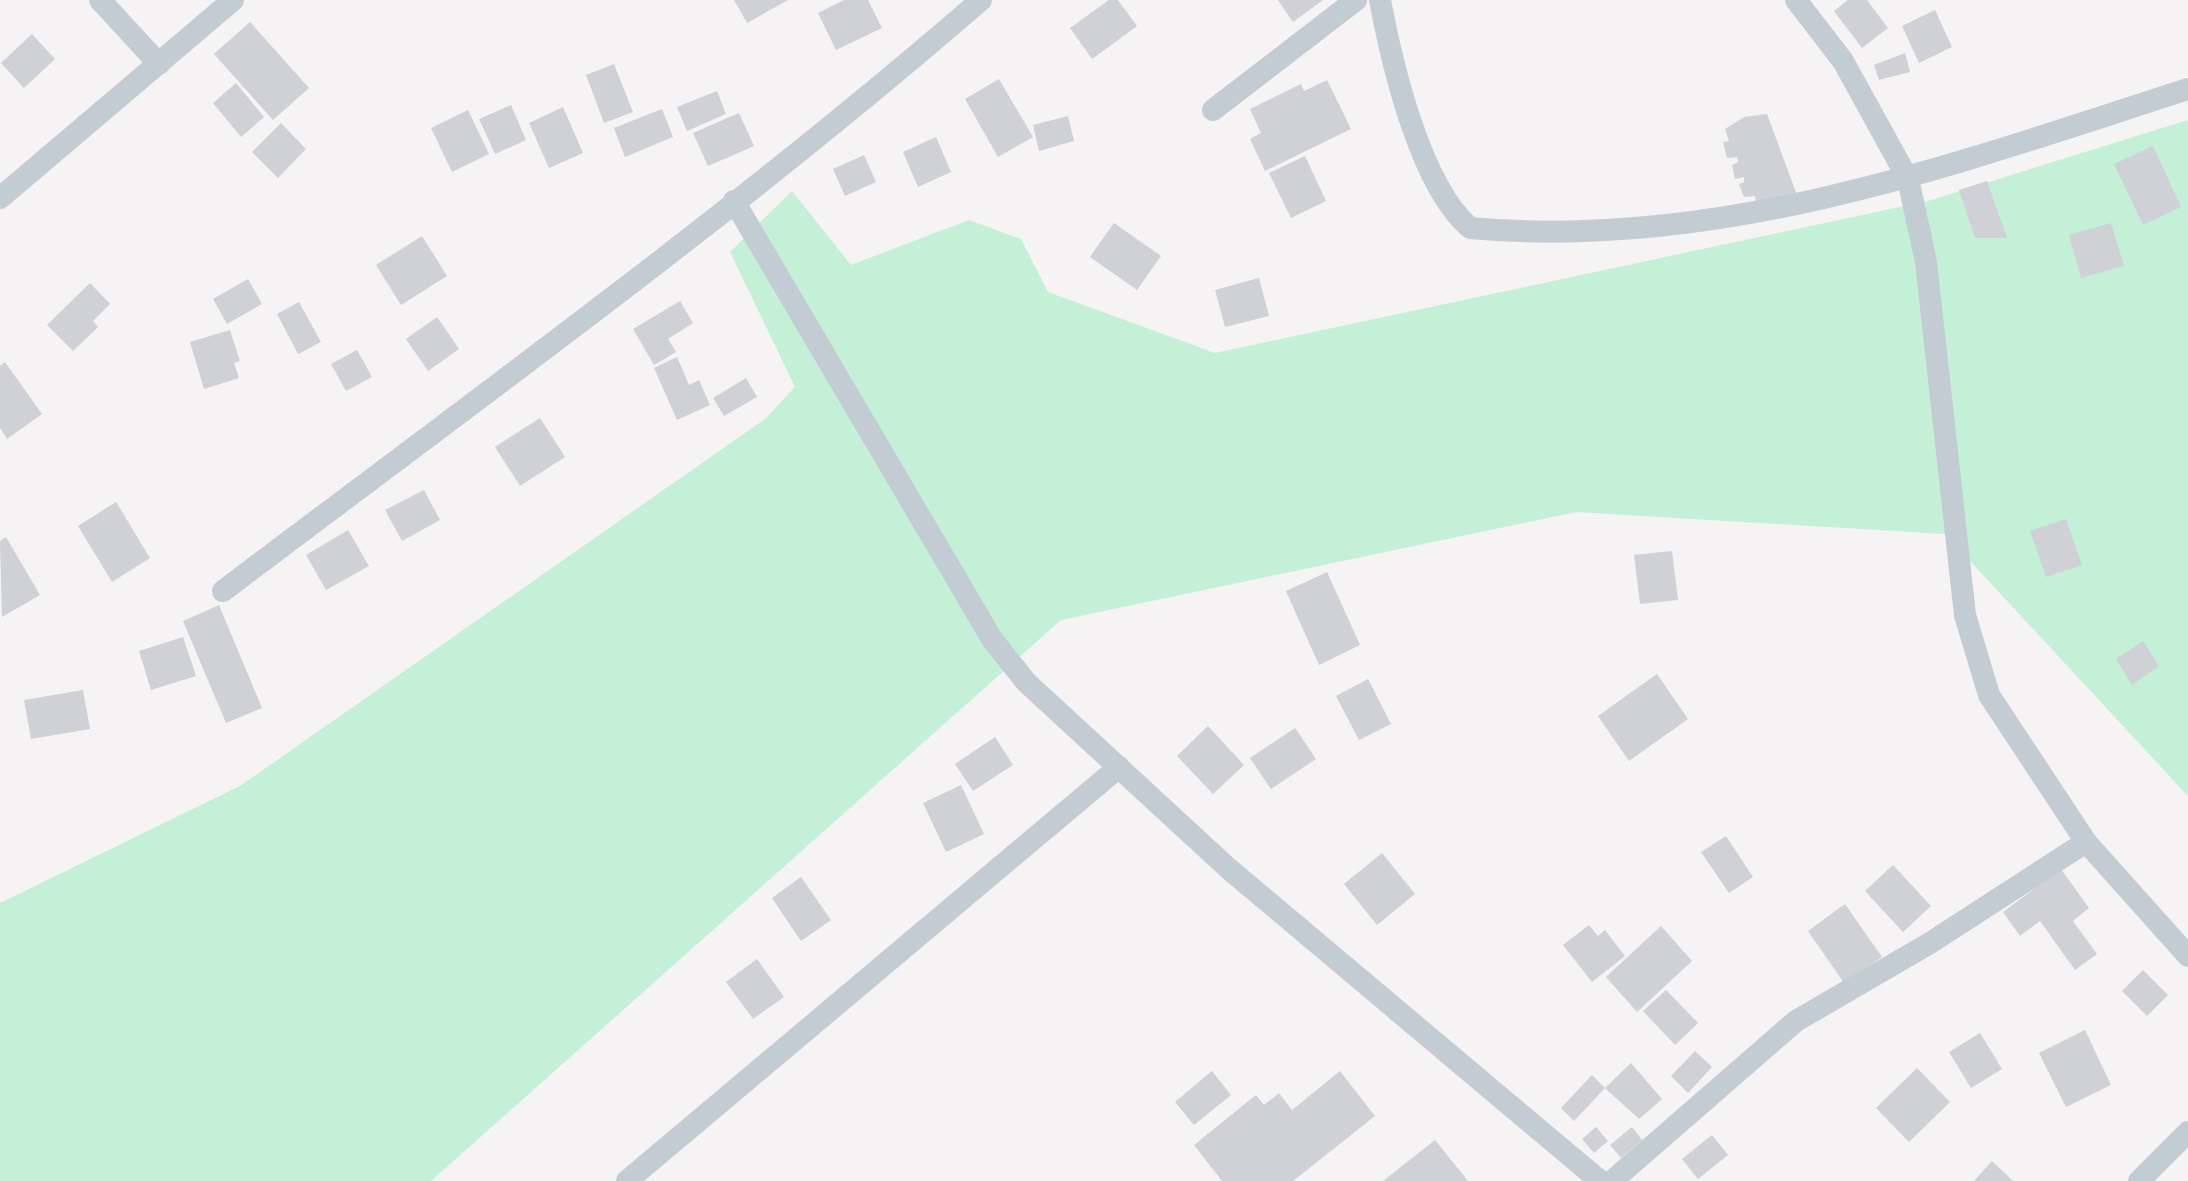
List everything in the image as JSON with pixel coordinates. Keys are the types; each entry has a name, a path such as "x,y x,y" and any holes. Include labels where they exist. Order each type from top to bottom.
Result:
{"street":[{"path":"100,0 159,64"},
{"path":"0,198 234,0"},
{"path":"223,591 734,201 981,0"},
{"path":"1213,110 1356,0"},
{"path":"1380,0 1402,103 1454,214 1470,228 1698,225 1908,179 2188,89"},
{"path":"1805,3 1843,61 1908,179 1926,262 1965,615 1990,695 2015,739 2086,842 2188,956"},
{"path":"734,201 992,639 1026,682 1229,869 1600,1181"},
{"path":"627,1181 1119,767"},
{"path":"1612,1181 1796,1022 2086,842"},
{"path":"2139,1181 2188,1132"}],"green space":[{"path":"2188,120 2188,796 1945,534 1576,512 1061,620 431,1181 0,1181 0,903 240,786 765,419 795,387 730,252 792,191 851,265 969,220 1021,239 1048,292 1215,353 1928,201"}],"building":[{"path":"734,0 788,0 747,23"},
{"path":"844,0 868,0 882,28 836,50 818,13"},
{"path":"1109,0 1118,0 1137,26 1092,59 1070,28"},
{"path":"1278,0 1323,0 1293,22"},
{"path":"1848,0 1867,0 1888,28 1862,48 1834,11"},
{"path":"1935,10 1952,47 1919,63 1902,26"},
{"path":"250,22 309,88 273,120 214,54"},
{"path":"32,34 55,59 24,88 1,63"},
{"path":"1905,53 1910,72 1879,80 1874,65"},
{"path":"614,64 633,112 604,123 586,75"},
{"path":"999,79 1033,137 998,157 965,99"},
{"path":"1327,80 1351,129 1265,171 1250,139 1261,133 1250,109 1301,84 1304,91"},
{"path":"236,83 264,117 241,137 213,103"},
{"path":"717,91 726,114 687,131 677,107"},
{"path":"511,105 526,140 495,154 479,119"},
{"path":"563,107 583,153 549,168 529,123"},
{"path":"662,109 673,137 625,157 614,128"},
{"path":"468,110 489,154 452,172 431,128"},
{"path":"739,113 754,146 708,166 693,133"},
{"path":"1767,114 1797,195 1757,206 1755,196 1744,197 1739,184 1744,177 1735,179 1732,165 1738,162 1737,157 1727,158 1723,142 1729,141 1725,129 1744,117"},
{"path":"1068,116 1074,141 1039,151 1033,125"},
{"path":"281,123 306,149 278,178 252,152"},
{"path":"936,137 951,172 918,187 903,152"},
{"path":"2153,146 2181,207 2143,225 2114,164"},
{"path":"864,155 876,182 845,196 833,169"},
{"path":"1305,156 1326,201 1291,218 1269,173"},
{"path":"1987,181 2007,238 1975,238 1959,190"},
{"path":"1114,223 1161,256 1137,290 1090,257"},
{"path":"2111,223 2124,266 2081,278 2069,235"},
{"path":"422,236 447,276 401,305 376,265"},
{"path":"1259,278 1269,316 1225,327 1215,290"},
{"path":"248,279 262,304 227,324 213,299"},
{"path":"90,283 110,304 93,321 98,327 73,351 47,325"},
{"path":"680,301 693,323 668,339 676,352 654,365 633,329"},
{"path":"299,302 321,342 298,354 277,314"},
{"path":"437,317 459,349 428,371 406,339"},
{"path":"230,330 240,361 234,363 239,378 204,389 190,342"},
{"path":"357,350 372,377 346,391 331,364"},
{"path":"677,357 689,385 699,380 710,405 677,420 654,368"},
{"path":"5,362 42,414 7,439 0,428 0,366"},
{"path":"746,378 757,397 724,416 713,398"},
{"path":"540,418 565,457 520,486 495,447"},
{"path":"424,490 440,520 402,541 385,510"},
{"path":"116,502 150,558 112,582 78,526"},
{"path":"2066,519 2082,565 2046,577 2030,531"},
{"path":"348,530 369,566 326,590 306,555"},
{"path":"6,537 40,595 2,617 0,541"},
{"path":"1672,551 1678,600 1640,604 1634,555"},
{"path":"1327,572 1360,645 1319,665 1286,591"},
{"path":"219,605 262,708 226,723 183,621"},
{"path":"183,637 196,676 151,690 139,651"},
{"path":"2143,641 2159,666 2132,685 2116,659"},
{"path":"1657,674 1688,719 1629,761 1598,716"},
{"path":"1368,679 1391,724 1359,740 1336,696"},
{"path":"83,690 90,729 31,739 24,700"},
{"path":"1208,726 1244,765 1213,794 1177,756"},
{"path":"1295,728 1316,759 1271,789 1250,758"},
{"path":"995,737 1013,765 973,791 955,764"},
{"path":"961,785 984,834 946,852 923,803"},
{"path":"1726,836 1753,877 1729,893 1701,852"},
{"path":"1382,853 1415,894 1377,925 1344,884"},
{"path":"1893,865 1931,906 1903,932 1865,891"},
{"path":"2061,869 2089,908 2073,921 2097,954 2075,970 2040,921 2020,936 2003,912"},
{"path":"801,877 831,920 801,941 772,898"},
{"path":"1845,904 1882,957 1844,983 1808,931"},
{"path":"1589,925 1598,936 1605,930 1625,956 1592,982 1563,945"},
{"path":"1661,926 1692,961 1637,1012 1606,977"},
{"path":"757,959 784,997 753,1019 726,982"},
{"path":"2143,970 2168,995 2147,1016 2122,991"},
{"path":"1666,990 1698,1023 1675,1045 1643,1011"},
{"path":"2085,1030 2111,1085 2066,1107 2039,1053"},
{"path":"1980,1033 2002,1069 1971,1088 1949,1052"},
{"path":"1695,1051 1712,1067 1688,1093 1671,1076"},
{"path":"1631,1063 1662,1099 1639,1119 1605,1088"},
{"path":"1917,1068 1950,1102 1909,1142 1876,1108"},
{"path":"1212,1071 1231,1095 1194,1125 1175,1102"},
{"path":"1340,1071 1375,1116 1293,1181 1222,1181 1194,1145 1256,1095 1264,1105 1279,1093 1292,1110"},
{"path":"1592,1075 1605,1088 1574,1121 1561,1108"},
{"path":"1596,1127 1608,1141 1594,1153 1582,1139"},
{"path":"1632,1127 1642,1140 1621,1158 1610,1145"},
{"path":"1712,1135 1728,1155 1698,1179 1682,1159"},
{"path":"1435,1140 1468,1181 1383,1181"},
{"path":"1992,1161 2013,1181 1974,1181"}]}
